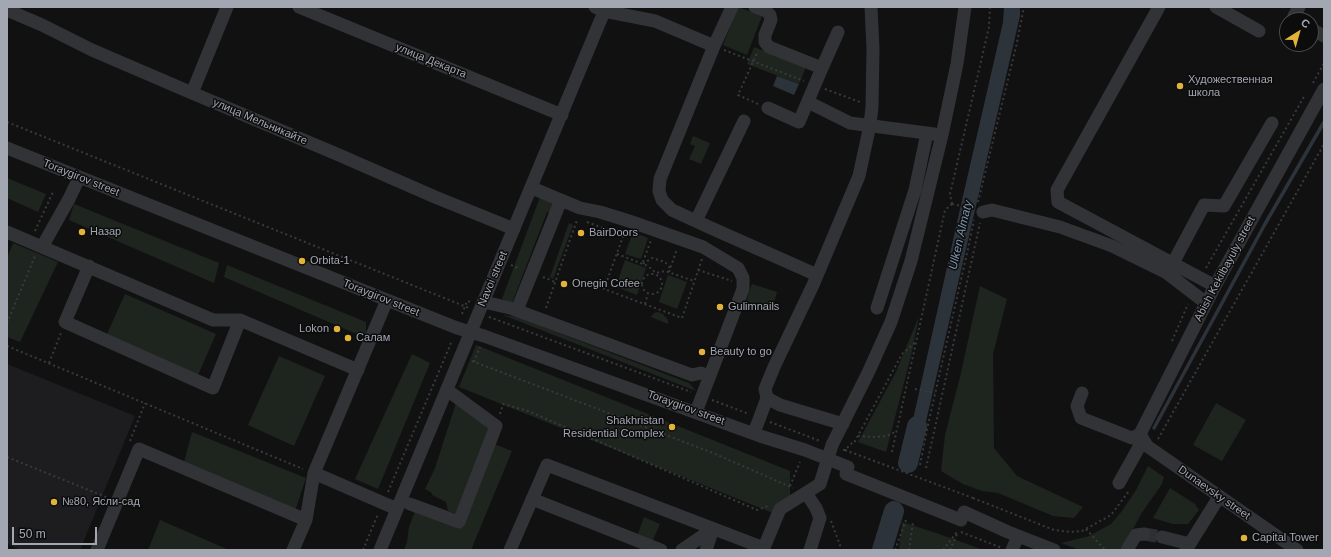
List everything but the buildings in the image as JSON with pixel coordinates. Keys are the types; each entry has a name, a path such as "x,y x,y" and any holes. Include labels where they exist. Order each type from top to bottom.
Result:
{"street":[{"path":"192,93 227,7"},
{"name":"улица Декарта","path":"300,7 562,115"},
{"path":"732,7 714,46 660,179 659,191 662,200 672,210 817,275"},
{"path":"755,7 766,11 770,15 771,20 765,35 765,42 769,47 822,68"},
{"path":"757,435 760,418 767,398 765,389 817,275 859,176 870,125 872,107 873,49 871,7"},
{"path":"510,550 547,465 763,549 780,510 820,484 832,445 891,322 911,261 942,134 957,64 964,7"},
{"path":"1159,7 1058,190 1058,202 1215,286"},
{"path":"1216,7 1259,31"},
{"path":"602,8 655,21 714,46"},
{"name":"Navoi street","path":"380,550 562,115 602,8"},
{"name":"улица Мельникайте","path":"7,10 99,53 514,230"},
{"path":"768,108 799,122 838,32"},
{"name":"Abish Kekilbayuly street","path":"1119,483 1148,441 1206,303 1322,97"},
{"path":"808,102 850,123 942,134"},
{"path":"696,221 744,121"},
{"path":"1173,263 1204,205 1224,206 1272,123"},
{"path":"877,308 915,190 927,132"},
{"name":"Toraygirov street","path":"7,148 79,178 471,333 489,338 696,412 1054,550"},
{"path":"38,250 69,199 79,178"},
{"path":"532,188 580,208 600,212 629,221 706,248 738,268 743,278 743,289 696,412"},
{"path":"517,310 561,200"},
{"path":"978,208 992,210 1060,227 1112,246 1167,273 1206,303"},
{"path":"7,232 38,250 89,266 213,320 240,320 358,370"},
{"path":"89,266 65,322 213,388 240,320"},
{"path":"293,550 306,520 314,473 387,300"},
{"path":"484,302 517,310 692,375 701,373 709,376"},
{"path":"410,504 459,522 496,426 446,390"},
{"path":"1082,393 1077,406 1081,418 1132,438 1148,441"},
{"path":"767,398 780,405 843,424"},
{"name":"Dunaevsky street","path":"1148,441 1219,497 1294,549"},
{"path":"97,550 139,449 306,520"},
{"path":"314,473 397,508"},
{"path":"806,493 816,508 820,518 810,550"},
{"path":"1162,537 1188,547 1219,497"},
{"path":"532,499 661,550"},
{"path":"682,550 713,529"},
{"path":"706,550 713,529"},
{"path":"1012,550 1013,534"},
{"path":"1127,550 1136,535 1144,534"}],"path":[{"path":"952,204 950,194 989,27 990,7"},
{"path":"920,465 935,393 1024,7"},
{"path":"714,46 872,107"},
{"path":"759,49 738,95 768,108"},
{"path":"7,122 465,307"},
{"path":"1148,441 1324,144"},
{"path":"7,323 38,250 33,236 53,192"},
{"path":"952,204 978,208"},
{"path":"892,452 946,210 952,204"},
{"path":"926,468 978,208"},
{"path":"542,320 578,219"},
{"path":"629,221 604,289 682,318 706,248"},
{"path":"584,222 624,236"},
{"path":"643,264 652,236"},
{"path":"669,272 678,244"},
{"path":"617,254 648,266 656,274 660,279 662,288 658,293 648,293 643,289 643,282 649,275 656,274 665,271 694,281"},
{"path":"643,264 652,258 665,262 670,268"},
{"path":"644,304 648,293"},
{"path":"462,314 467,301"},
{"path":"490,317 846,450 1054,530 1070,532 1082,531 1111,515 1132,486"},
{"path":"49,363 65,322"},
{"path":"846,450 854,443 902,354 917,341"},
{"path":"363,550 450,343"},
{"path":"474,362 481,344"},
{"path":"7,346 314,473"},
{"path":"469,360 712,453 806,493"},
{"path":"915,389 935,393"},
{"path":"496,426 503,404 528,411 757,510 770,505"},
{"path":"858,436 887,436 897,431"},
{"path":"7,457 117,502"},
{"path":"785,492 790,486 800,462"},
{"path":"895,550 906,520"},
{"path":"909,550 913,522"},
{"path":"1086,529 1105,550"},
{"path":"943,550 958,531 950,550"}],"shaded area":[{"path":"738,7 762,16 747,55 723,45"},
{"path":"754,47 806,67 799,84 747,64"},
{"path":"693,136 710,143 701,164 689,159 695,146 690,144"},
{"path":"7,178 46,194 38,212 7,198"},
{"path":"540,197 556,203 552,214 547,212 512,303 502,299"},
{"path":"74,204 219,263 214,283 69,220"},
{"path":"569,223 573,225 553,279 550,277"},
{"path":"633,232 648,238 641,259 625,254"},
{"path":"13,243 58,262 20,342 7,337 7,258"},
{"path":"625,260 646,268 637,295 616,287"},
{"path":"227,265 366,322 366,338 224,277"},
{"path":"668,275 687,282 677,309 659,302"},
{"path":"752,284 777,292 772,310 746,302"},
{"path":"980,286 1007,299 993,354 994,448 1017,476 1083,507 1074,518 1053,516 998,493 982,491 963,484 941,471 945,435 960,377"},
{"path":"125,294 216,334 198,375 107,334"},
{"path":"658,312 663,314 668,320 668,324 651,317 654,313"},
{"path":"503,315 517,317 689,383 696,391"},
{"path":"919,316 912,352 886,452 858,442 896,372"},
{"path":"476,345 790,471 790,496 773,513 459,387"},
{"path":"412,354 430,363 378,489 355,479"},
{"path":"279,356 325,376 294,446 248,425"},
{"path":"7,364 135,416 80,550 21,550 7,544"},
{"path":"456,403 491,429 458,514 448,511 446,502 432,495 432,493 425,489 435,468"},
{"path":"1216,403 1246,420 1222,461 1193,445"},
{"path":"192,432 306,478 295,511 184,462"},
{"path":"494,444 512,451 471,550 404,550 407,542 409,527 415,511 459,525"},
{"path":"1148,466 1164,477 1162,484 1141,514 1122,550 1080,550 1061,543 1089,536 1111,524 1136,490"},
{"path":"1170,488 1195,504 1199,510 1188,524 1173,524 1153,518"},
{"path":"644,517 660,524 652,542 637,536"},
{"path":"160,520 229,550 148,550"},
{"path":"902,522 936,533 984,550 899,550"}],"water":[{"path":"1004,7 1020,7 1020,16 921,443 910,452 909,439 912,424 1003,22"},
{"path":"777,76 799,84 794,95 773,86"},
{"path":"892,518 897,531 891,550 876,550 883,526"}],"waterway":[{"path":"1154,428 1265,224 1324,122"},
{"name":"Ulken Almaty","path":"908,463 917,426"},
{"name":"Ulken Almaty","path":"882,550 894,511"}],"tunnel":[{"path":"1144,534 1162,537"}],"place":[{"name":"Художественная школа","path":"1180,86"},
{"name":"Назар","path":"82,232"},
{"name":"BairDoors","path":"581,233"},
{"name":"Orbita-1","path":"302,261"},
{"name":"Onegin Cofee","path":"564,284"},
{"name":"Gulimnails","path":"720,307"},
{"name":"Lokon","path":"337,329"},
{"name":"Салам","path":"348,338"},
{"name":"Beauty to go","path":"702,352"},
{"name":"Shakhristan Residential Complex","path":"672,427"},
{"name":"№80, Ясли-сад","path":"54,502"},
{"name":"Capital Tower","path":"1244,538"}]}
